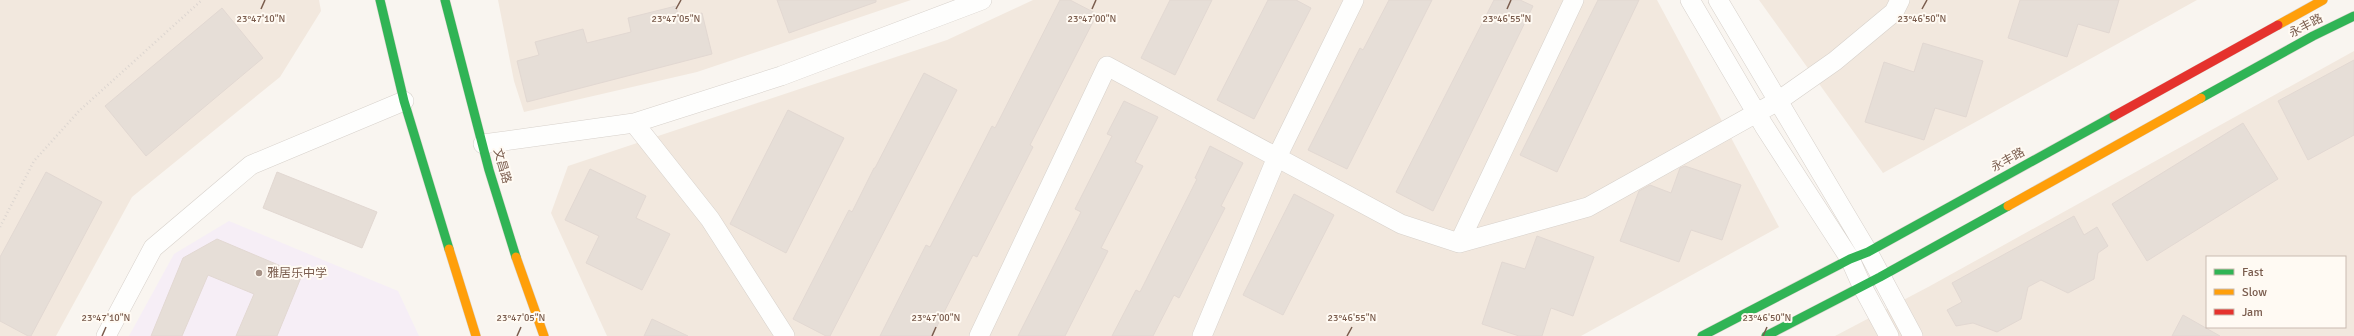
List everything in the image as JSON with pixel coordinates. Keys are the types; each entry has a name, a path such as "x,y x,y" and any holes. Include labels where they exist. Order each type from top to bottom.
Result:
{"street":[{"path":"380,0 404,101 476,336"},
{"name":"文昌路","path":"445,0 506,225 544,336"},
{"path":"483,144 634,122 781,76 982,0"},
{"path":"1202,336 1277,157 1354,0"},
{"path":"1459,243 1574,0"},
{"path":"1690,0 1757,114 1850,259 1862,286 1889,336"},
{"path":"1718,0 1868,252 1880,277 1913,336"},
{"path":"979,336 1107,66 1401,224 1459,243 1588,207 1757,114 1835,61 1894,12 1900,0"},
{"name":"永丰路","path":"1702,336 1850,259 1868,252 2323,0"},
{"name":"永丰路","path":"1766,336 1880,277 2306,40 2354,16"},
{"path":"106,336 153,248 251,164 404,101"},
{"path":"634,122 710,219 785,336"}],"path":[{"path":"0,227 34,161 79,112 202,0"}],"shaded area":[{"path":"0,0 319,0 321,11 280,77 132,197 56,336 0,336"},
{"path":"498,0 911,0 697,72 524,112 514,81"},
{"path":"1033,0 1657,0 1779,227 1581,336 607,336 551,213 568,166 947,40"},
{"path":"1759,0 2197,0 1883,173"},
{"path":"2354,51 2354,336 1835,336 1930,286"},
{"name":"雅居乐中学","path":"229,221 398,291 419,336 129,336 174,254"}],"building":[{"path":"777,0 876,0 876,2 789,33"},
{"path":"1060,0 1070,0 1097,14 1030,145 1033,147 977,257 973,255 932,336 880,336 926,245 930,247 992,126 995,128"},
{"path":"1170,0 1212,0 1175,75 1141,58"},
{"path":"1268,0 1296,0 1311,8 1254,119 1217,100"},
{"path":"1389,0 1432,0 1347,169 1308,150 1360,48 1363,50"},
{"path":"1494,0 1520,0 1533,6 1433,211 1396,192"},
{"path":"1598,0 1639,0 1557,172 1520,155"},
{"path":"2020,0 2119,0 2109,33 2078,24 2067,57 2008,38"},
{"path":"676,6 679,19 702,13 712,54 527,102 517,61 539,55 535,42 583,29 587,43 631,32 628,18"},
{"path":"222,8 263,58 146,156 105,106"},
{"path":"1923,43 1983,61 1966,117 1935,108 1924,140 1865,122 1884,62 1914,72"},
{"path":"2354,60 2354,135 2308,160 2278,101"},
{"path":"924,73 957,90 830,336 826,336 793,319 849,210 852,212"},
{"path":"1124,101 1158,117 1135,162 1143,166 1101,248 1108,251 1065,336 1018,336 1081,212 1075,209 1112,136 1107,134"},
{"path":"788,110 844,138 786,253 730,224"},
{"path":"2243,123 2278,179 2147,261 2112,204"},
{"path":"1210,146 1243,163 1221,206 1225,208 1179,298 1174,295 1153,336 1112,336 1136,290 1140,292 1197,179 1195,178"},
{"path":"1685,166 1741,185 1722,240 1691,230 1679,262 1620,241 1639,191 1650,185 1671,193 1680,168"},
{"path":"590,169 646,196 636,218 670,234 642,290 586,263 599,236 565,220"},
{"path":"46,172 102,202 31,336 28,336 0,321 0,257"},
{"path":"277,172 377,212 362,248 263,208"},
{"path":"1294,194 1334,215 1283,315 1243,295"},
{"path":"2074,216 2084,235 2097,227 2108,246 2098,253 2094,279 2068,293 2041,280 2028,287 2021,319 1997,332 1973,323 1956,326 1947,310 1962,302 1952,283"},
{"path":"1537,236 1594,257 1573,316 1551,308 1542,336 1519,336 1482,324 1502,262 1525,269"},
{"path":"217,239 302,275 277,336 236,336 254,294 208,275 182,336 151,336 183,258"},
{"path":"2183,315 2220,336 2172,336"},
{"path":"652,319 688,336 644,336"}],"traffic: fast":[{"path":"380,0 404,101 449,249"},
{"path":"445,0 489,170 516,257"},
{"path":"2201,98 2313,36 2354,16"},
{"path":"1702,336 1850,259 1868,252 2114,116"},
{"path":"1766,336 1880,277 2008,206"}],"traffic: slow":[{"path":"2278,25 2323,0"},
{"path":"2008,206 2201,98"},
{"path":"449,249 476,336"},
{"path":"516,257 544,336"}],"traffic: jam":[{"path":"2114,116 2278,25"}],"place":[{"name":"雅居乐中学","path":"259,273"}]}
